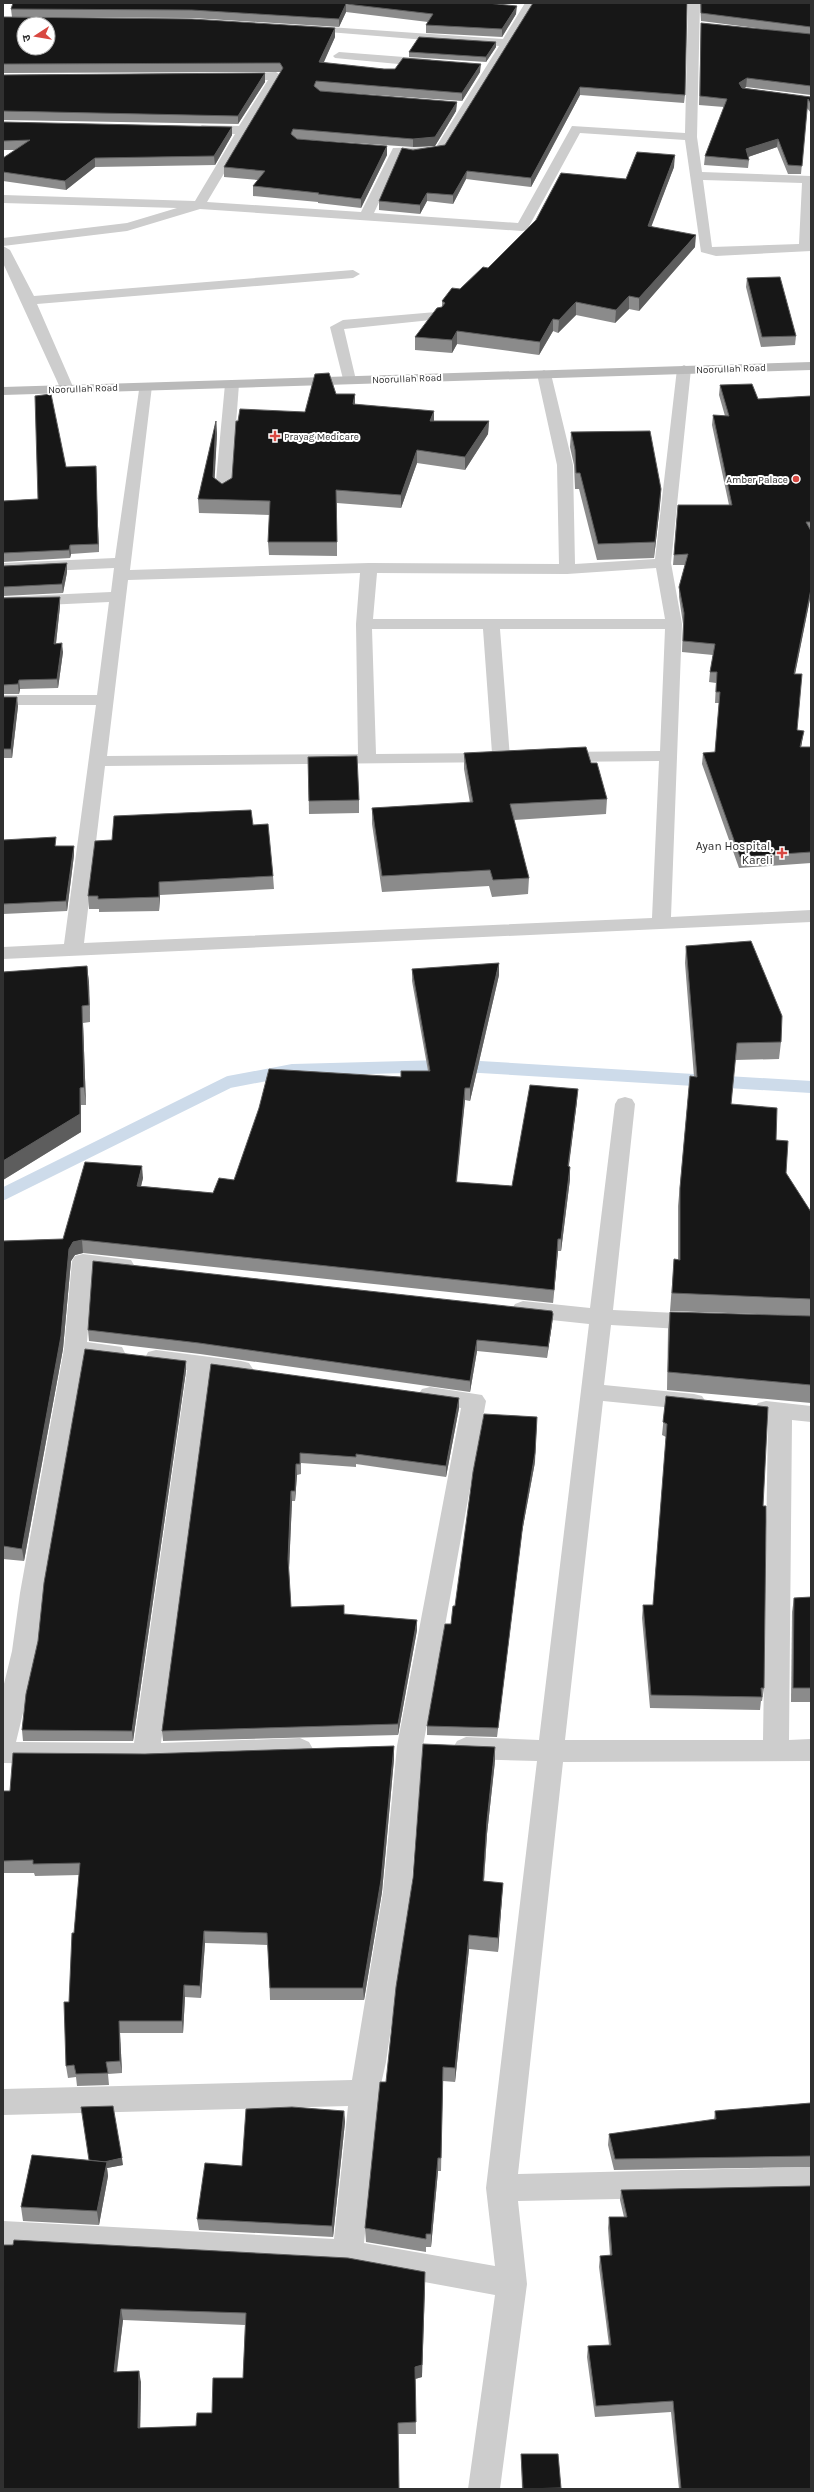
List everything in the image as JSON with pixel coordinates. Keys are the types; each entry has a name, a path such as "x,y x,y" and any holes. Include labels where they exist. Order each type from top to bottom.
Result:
{"main road":[{"name":"Noorullah Road","path":"3,391 811,366"}],"street":[{"path":"694,3 691,137 698,176 706,249 716,252 808,247 809,179 698,176"},
{"path":"512,8 529,6"},
{"path":"382,150 413,153 440,150 529,6"},
{"path":"693,25 709,27"},
{"path":"291,26 507,43"},
{"path":"339,56 442,64"},
{"path":"474,67 490,68"},
{"path":"3,242 127,227 199,205 276,76 225,77"},
{"path":"451,106 466,107"},
{"path":"189,128 243,130"},
{"path":"3,199 199,205 522,227 538,203 561,152 576,129 691,137"},
{"path":"366,216 397,152"},
{"path":"3,250 29,301 67,389"},
{"path":"29,301 353,274"},
{"path":"349,380 337,327 343,324 436,316"},
{"path":"661,924 667,756 674,624 663,562 684,370"},
{"path":"544,374 565,465 567,569"},
{"path":"223,491 232,384"},
{"path":"73,951 145,386"},
{"path":"3,568 567,569 663,562"},
{"path":"367,759 364,624 369,568"},
{"path":"3,602 118,597"},
{"path":"364,624 674,624"},
{"path":"97,760 509,758 491,624"},
{"path":"3,700 105,700"},
{"path":"541,758 667,756"},
{"path":"3,953 73,951 811,916"},
{"path":"484,2489 512,2284 501,2188 625,1104"},
{"path":"3,1741 25,1651 32,1593 75,1349 83,1261 147,1268"},
{"path":"504,1307 600,1317 717,1322"},
{"path":"75,1349 200,1363 263,1372"},
{"path":"146,1754 200,1363"},
{"path":"348,2254 364,2093 372,2062 418,1747 474,1401 403,1391"},
{"path":"592,1392 717,1404"},
{"path":"741,1407 811,1414"},
{"path":"776,1750 780,1411"},
{"path":"418,1747 551,1751 811,1750"},
{"path":"3,1752 146,1754 325,1748"},
{"path":"3,2102 364,2093"},
{"path":"501,2188 811,2181"},
{"path":"3,2235 348,2254 512,2284"}],"building":[{"path":"13,3 487,3 517,6 502,29 426,25 433,14 346,4 339,19 192,10 11,9"},
{"path":"533,3 687,3 685,95 580,87 531,178 467,171 453,195 427,193 420,205 379,201 402,148 413,150 445,145"},
{"path":"701,3 811,3 811,27 701,13"},
{"path":"3,17 16,17 16,56 56,56 56,18 192,19 335,28 319,62 384,69 395,69 403,58 481,64 462,93 316,81 314,86 320,91 457,102 435,137 413,139 293,129 291,134 297,139 387,146 361,199 253,186 265,171 224,167 283,68 280,63 3,64"},
{"path":"701,23 811,34 811,86 747,78 739,83 742,88 811,97 811,104 808,99 802,166 788,165 778,139 746,149 749,160 705,156 727,99 700,96"},
{"path":"419,37 496,42 486,57 409,52"},
{"path":"265,73 238,116 3,111 3,75"},
{"path":"3,122 232,127 214,156 95,158 65,181 3,172 3,158 30,140 3,141"},
{"path":"637,152 675,155 648,226 696,235 639,298 629,296 616,310 576,302 559,320 553,319 540,342 457,331 452,340 415,337 437,308 442,307 445,303 442,301 452,288 460,289 483,267 488,268 536,220 561,173 626,179"},
{"path":"780,277 796,336 762,337 747,278"},
{"path":"329,373 336,394 355,394 353,404 434,411 430,421 489,421 465,457 417,450 401,495 336,490 337,542 268,542 270,501 198,499 216,421 213,477 222,484 232,478 236,421 238,421 240,409 305,412 315,374"},
{"path":"752,384 758,399 811,396 811,522 806,522 811,531 811,589 794,674 802,674 797,730 804,731 800,747 811,747 811,852 740,857 703,753 715,752 720,692 716,692 717,672 710,672 715,644 683,641 684,613 679,587 688,554 674,555 678,505 732,505 713,415 729,416 720,385"},
{"path":"51,394 66,467 96,466 98,544 70,545 69,550 3,553 3,501 38,499 35,396"},
{"path":"650,431 661,489 655,542 598,544 580,473 576,473 575,450 571,432"},
{"path":"67,563 62,584 3,587 3,566"},
{"path":"60,597 54,644 62,643 57,679 19,680 18,684 3,685 3,598"},
{"path":"3,697 17,697 11,749 3,749"},
{"path":"586,747 591,763 597,763 607,799 510,804 529,878 493,880 490,870 382,876 372,808 473,802 464,753"},
{"path":"357,756 359,800 309,801 308,757"},
{"path":"251,810 253,825 268,824 273,876 159,882 159,897 98,899 98,896 88,896 95,841 112,840 114,816"},
{"path":"56,837 55,846 74,846 66,901 3,904 3,840"},
{"path":"751,941 782,1016 781,1042 737,1043 731,1104 777,1108 776,1140 788,1141 786,1173 811,1212 811,1299 672,1293 674,1259 680,1260 680,1188 690,1076 697,1077 686,946"},
{"path":"499,963 470,1088 465,1088 456,1182 512,1186 530,1085 578,1089 568,1166 570,1167 561,1239 558,1239 554,1290 82,1240 73,1242 69,1249 61,1336 22,1549 3,1546 3,1241 63,1239 85,1162 142,1166 137,1186 213,1193 219,1178 234,1180 259,1108 269,1069 401,1077 401,1071 430,1071 412,969"},
{"path":"87,966 89,1005 82,1006 84,1087 80,1088 80,1114 3,1161 3,972"},
{"path":"93,1261 552,1311 553,1314 548,1347 477,1340 470,1381 199,1343 88,1330"},
{"path":"670,1312 811,1316 811,1385 668,1372"},
{"path":"85,1349 186,1361 132,1731 22,1730 26,1694 38,1641 44,1583"},
{"path":"211,1364 459,1398 446,1466 356,1454 356,1457 300,1453 300,1464 296,1464 295,1491 291,1491 288,1559 291,1607 344,1605 344,1614 417,1620 398,1724 162,1731"},
{"path":"666,1396 768,1407 763,1506 766,1506 766,1522 764,1688 761,1688 762,1697 651,1695 643,1605 653,1605 667,1424 663,1422"},
{"path":"484,1414 537,1417 535,1453 523,1523 498,1728 427,1726 445,1624 451,1624 453,1606 455,1606 473,1472"},
{"path":"811,1597 811,1688 793,1688 794,1598"},
{"path":"423,1744 495,1747 487,1820 483,1881 503,1883 498,1938 469,1935 455,2068 443,2067 441,2158 438,2158 431,2234 426,2234 426,2239 365,2228 380,2082 386,2082 396,1987 413,1878"},
{"path":"394,1746 381,1880 363,1988 270,1988 267,1933 204,1931 200,1986 184,1985 182,2021 119,2021 120,2061 106,2062 108,2073 76,2074 74,2065 66,2066 64,2002 69,2002 72,1933 74,1933 80,1863 33,1864 33,1860 3,1861 3,1791 10,1791 13,1753 145,1754"},
{"path":"811,2103 811,2156 615,2159 609,2134 716,2119 715,2111"},
{"path":"113,2106 122,2158 104,2162 89,2160 81,2107"},
{"path":"292,2107 344,2111 332,2226 197,2219 205,2163 242,2166 246,2109"},
{"path":"32,2155 107,2162 97,2211 21,2207"},
{"path":"811,2186 811,2489 681,2489 673,2401 596,2406 588,2346 611,2345 600,2256 612,2255 609,2217 627,2217 621,2190"},
{"path":"14,2240 348,2258 425,2272 422,2365 415,2367 416,2422 398,2423 399,2489 3,2489 3,2245 13,2245","holes":["121,2309 246,2313 243,2378 213,2378 212,2413 197,2413 196,2426 138,2428 139,2371 114,2372"]},
{"path":"521,2454 558,2454 561,2488 523,2489"}],"waterway":[{"path":"3,1194 229,1082 293,1070 444,1066"},
{"path":"463,1066 811,1087"}],"place":[{"name":"Prayag Medicare","path":"275,436"},
{"name":"Amber Palace","path":"796,479"},
{"name":"Ayan Hospital, Kareli","path":"782,853"}]}
